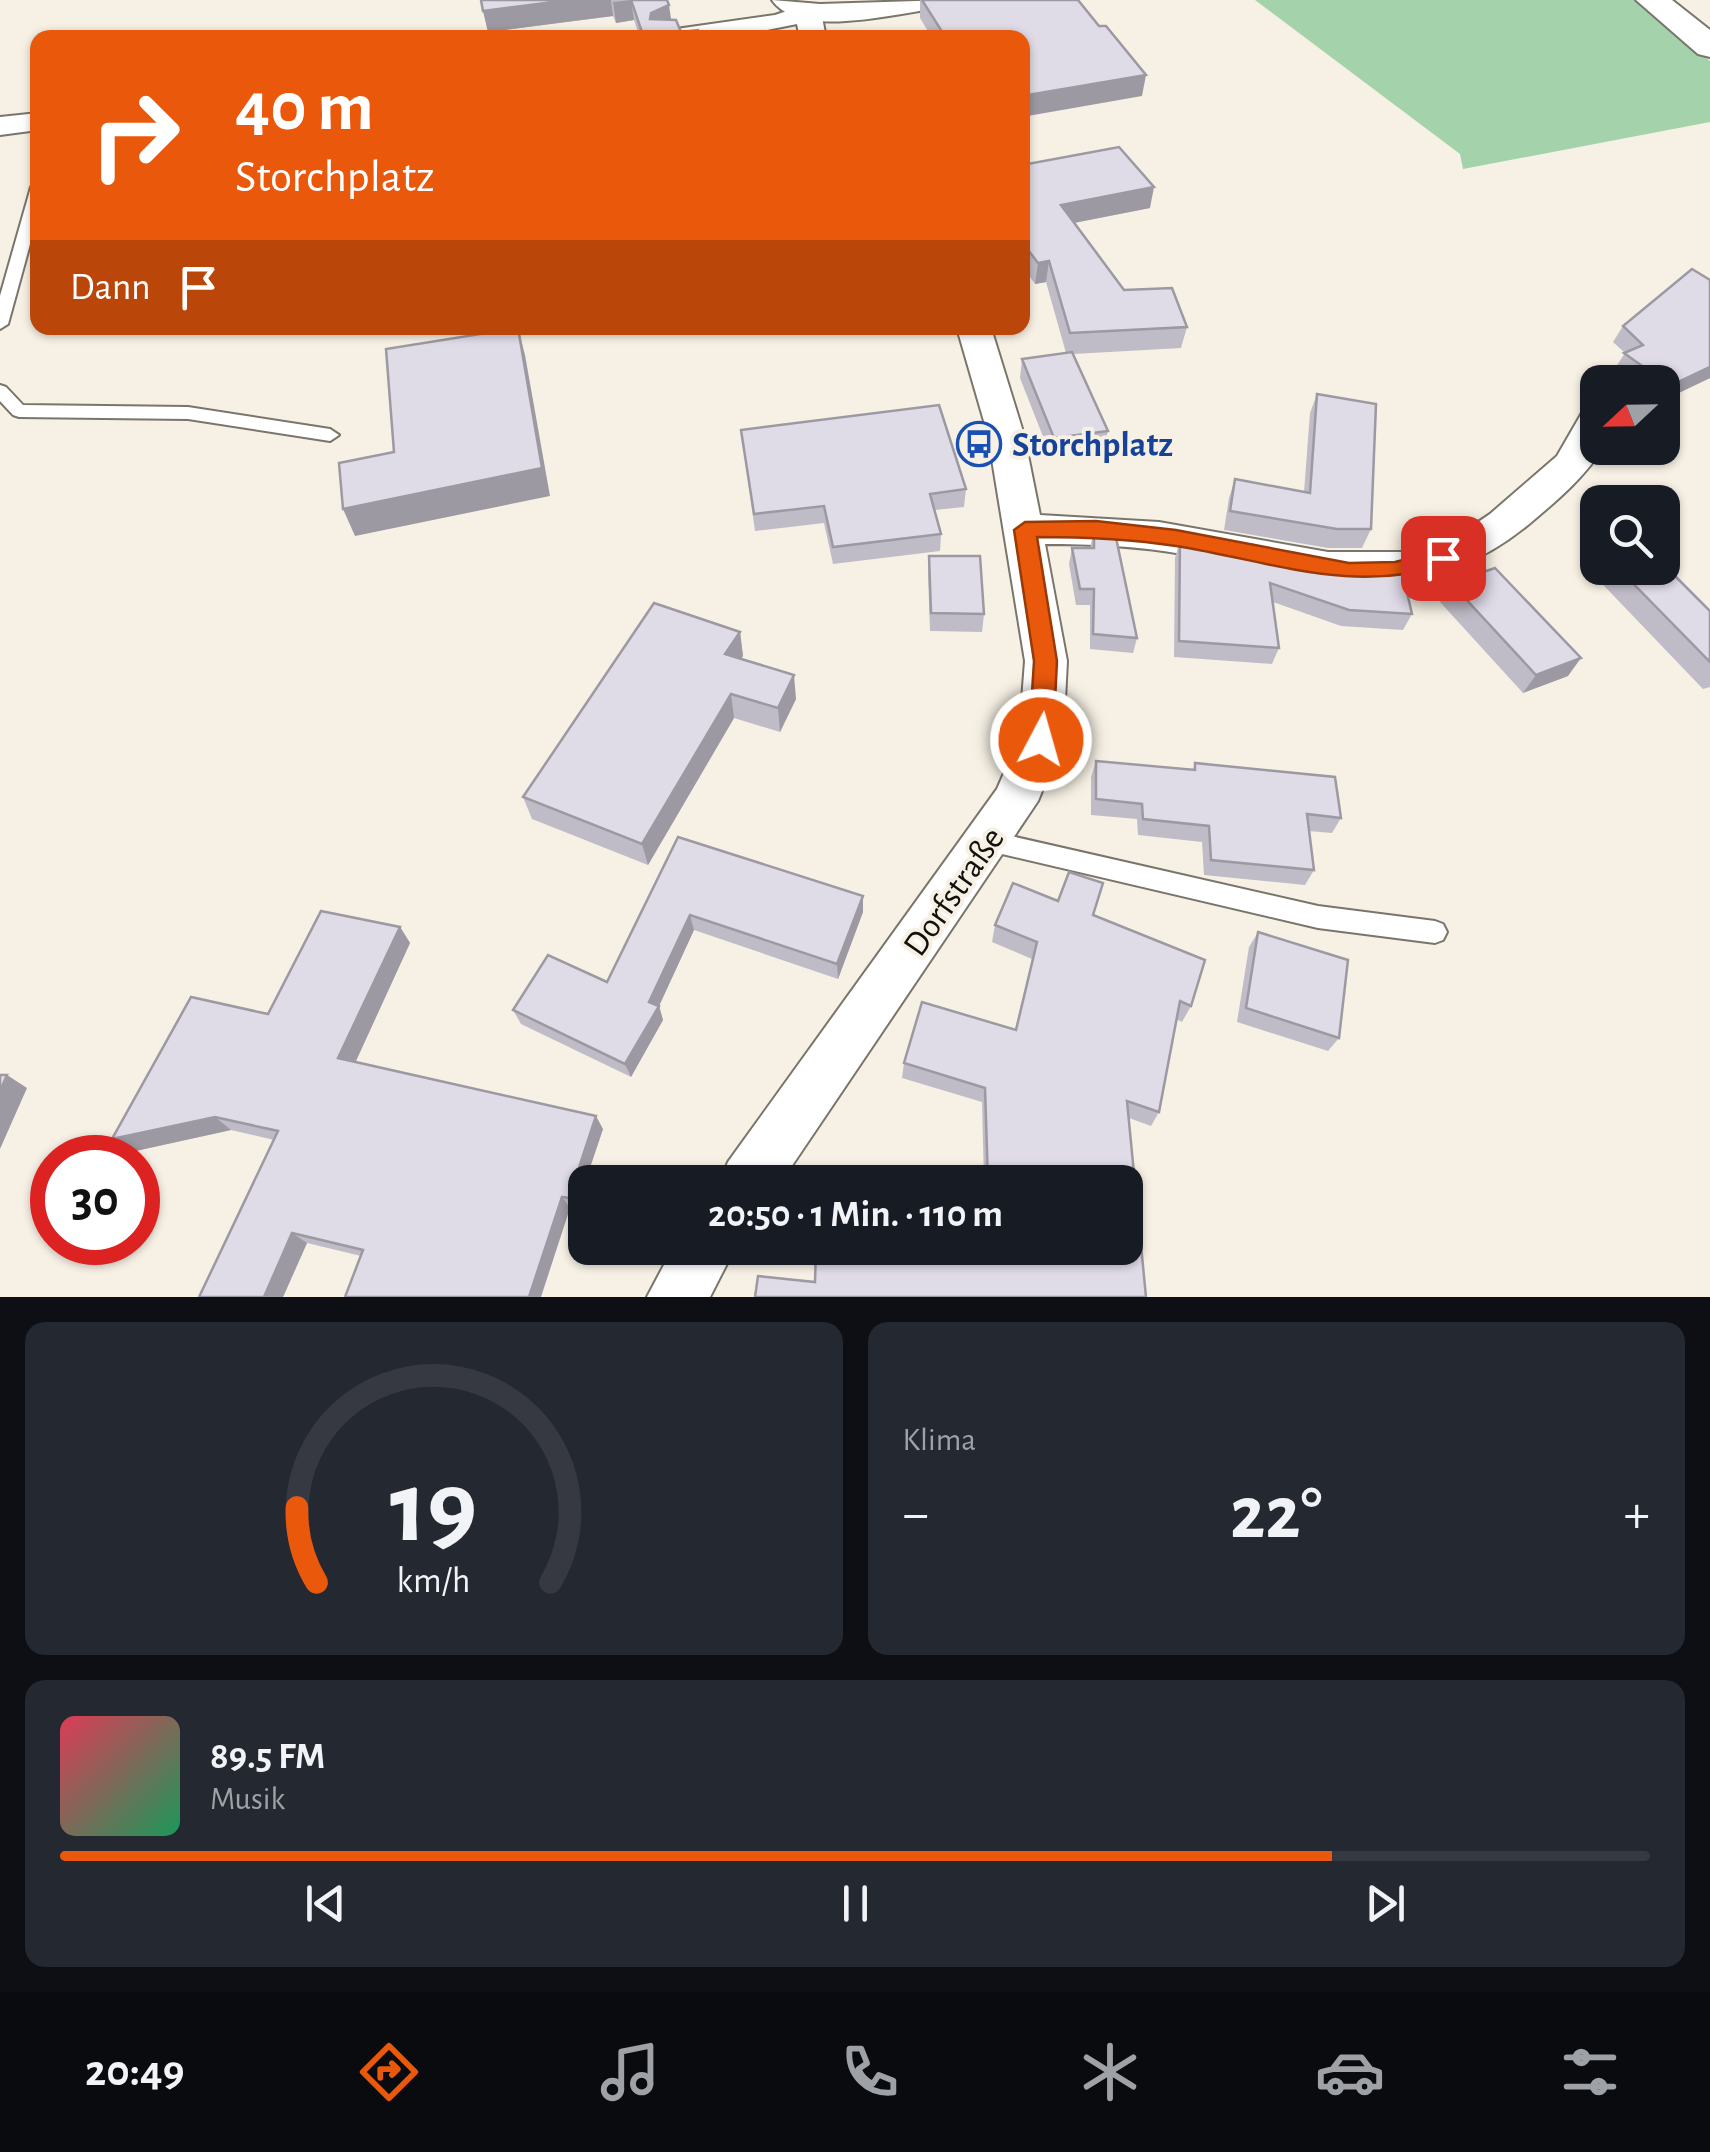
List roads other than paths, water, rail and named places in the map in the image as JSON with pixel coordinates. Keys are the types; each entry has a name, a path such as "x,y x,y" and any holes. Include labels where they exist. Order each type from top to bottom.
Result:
{"main road":[{"path":"1652,0 1710,47"}],"street":[{"path":"725,30 933,0"},
{"path":"0,126 30,123"},
{"name":"Dorfstraße","path":"760,1165 989,841 1015,801 1041,740 1046,685 1043,631 1006,435 976,335"},
{"path":"1025,530 1096,529 1176,538 1349,571 1409,568 1443,558 1492,534 1580,455"},
{"path":"677,1297 696,1265"}],"lane":[{"path":"0,324 30,216"},
{"path":"0,391 19,411 188,414 330,436"},
{"path":"989,841 1318,918 1435,932"}],"place":[{"name":"Storchplatz","path":"979,444"}]}
